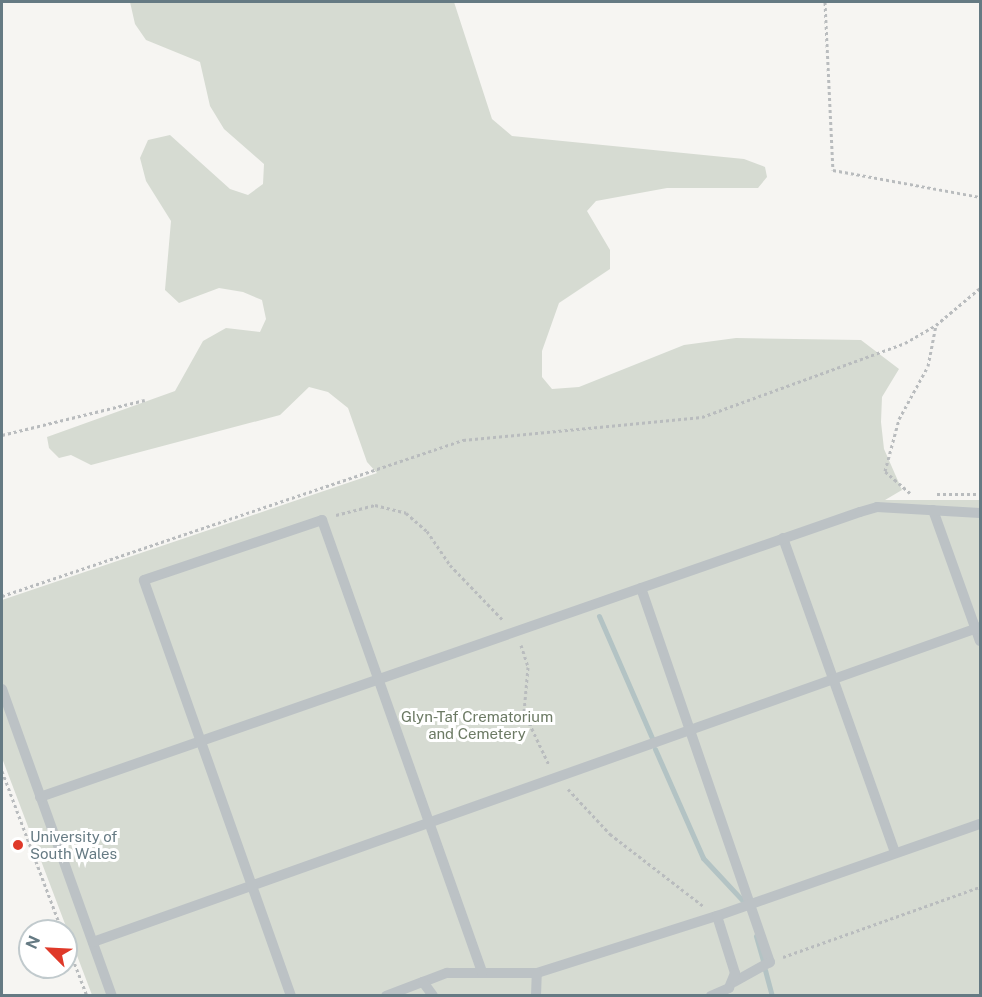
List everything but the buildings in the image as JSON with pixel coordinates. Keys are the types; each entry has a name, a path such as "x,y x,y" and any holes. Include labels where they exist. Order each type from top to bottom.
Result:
{"lane":[{"path":"40,796 513,630 877,507 981,513"},
{"path":"933,510 981,641"},
{"path":"291,996 144,580 322,520 433,823 482,973"},
{"path":"783,538 896,853"},
{"path":"641,588 688,731 770,962 711,996"},
{"path":"93,942 978,628"},
{"path":"2,689 112,996"},
{"path":"386,996 447,973 537,973 717,916 981,824"},
{"path":"717,916 734,982"},
{"path":"536,996 537,973"},
{"path":"423,982 433,996"}],"path":[{"path":"825,2 832,170 981,197"},
{"path":"2,596 463,440 702,417 905,343 936,325 981,288"},
{"path":"913,494 902,490 885,471 899,419 928,366 936,325"},
{"path":"2,435 145,400"},
{"path":"925,494 981,495"},
{"path":"322,520 375,505 406,513 513,630 528,667 527,726 558,778 610,834 717,916"},
{"path":"2,771 58,919"},
{"path":"770,962 981,887"},
{"path":"78,972 87,996"}],"green space":[{"name":"Glyn-Taf Crematorium and Cemetery","path":"130,2 454,2 492,119 512,136 744,159 765,167 767,177 758,188 667,188 596,201 587,211 610,250 610,269 559,303 542,351 542,377 552,389 579,387 684,345 736,338 861,340 899,369 882,397 881,422 884,449 902,490 885,500 980,500 980,995 92,995 78,958 78,919 63,919 2,758 2,600 377,473 367,462 348,408 328,392 309,387 280,415 91,465 71,455 59,458 49,448 47,437 175,391 203,341 226,328 260,332 266,319 262,300 243,292 219,288 179,303 165,290 171,221 146,181 140,158 148,140 170,135 230,189 248,195 263,184 264,164 224,129 210,106 200,62 146,40 135,24"}],"waterway":[{"path":"599,616 652,738"},
{"path":"655,749 703,858 744,902"},
{"path":"756,936 763,961"},
{"path":"765,970 772,996"}],"place":[{"name":"University of South Wales","path":"18,845"}]}
